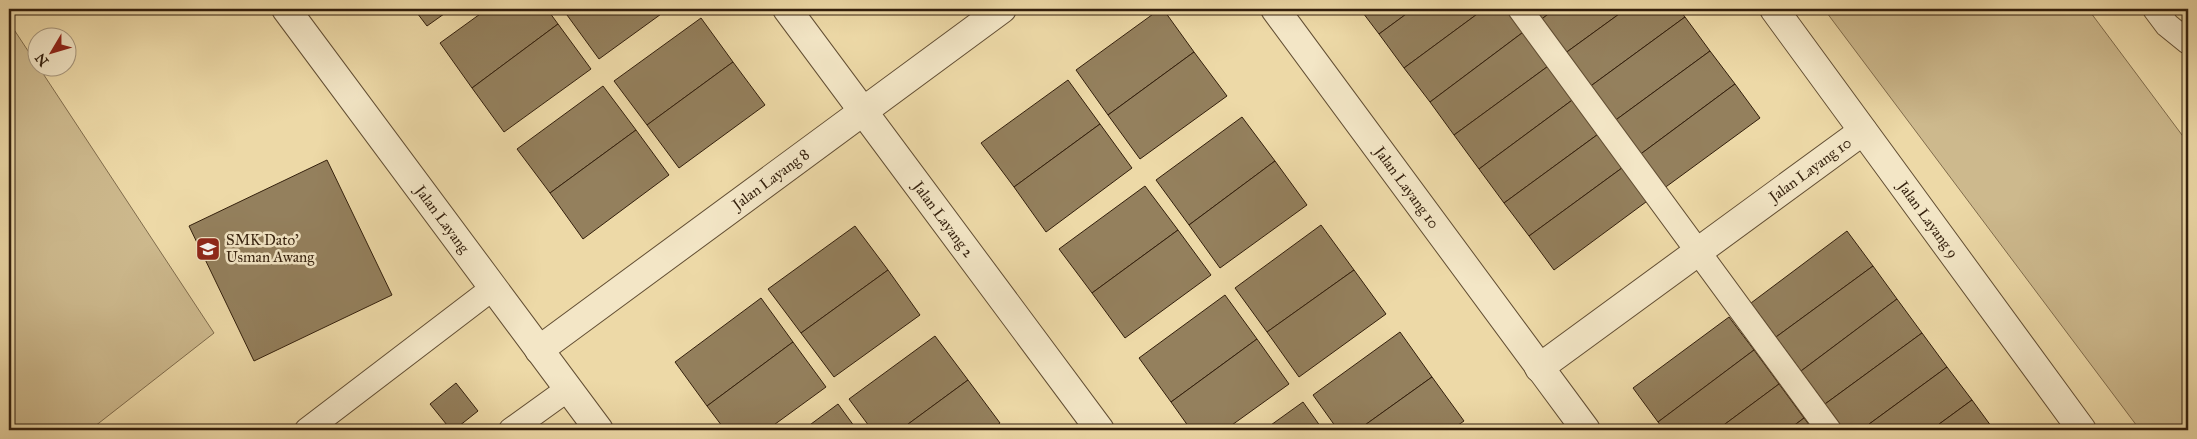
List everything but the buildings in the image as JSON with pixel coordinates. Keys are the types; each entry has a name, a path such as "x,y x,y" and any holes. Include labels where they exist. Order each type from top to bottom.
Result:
{"street":[{"name":"Jalan Layang","path":"286,9 599,430"},
{"name":"Jalan Layang 2","path":"787,9 1100,430"},
{"name":"Jalan Layang 8","path":"539,350 1002,9"},
{"name":"Jalan Layang 10","path":"1275,9 1586,430"},
{"name":"Jalan Layang 9","path":"1774,9 2082,430"},
{"name":"Jalan Layang 10","path":"1539,368 1863,131"}],"lane":[{"path":"1520,9 1829,430"},
{"path":"2155,9 2167,25 2188,42"},
{"path":"315,428 492,288"},
{"path":"511,430 568,389"}],"shaded area":[{"path":"1824,9 2088,9 2188,143 2188,430 2140,430"},
{"path":"9,22 28,51 28,78 46,78 214,333 90,430 9,430"}],"place":[{"name":"SMK Dato' Usman Awang","path":"208,249"}]}
